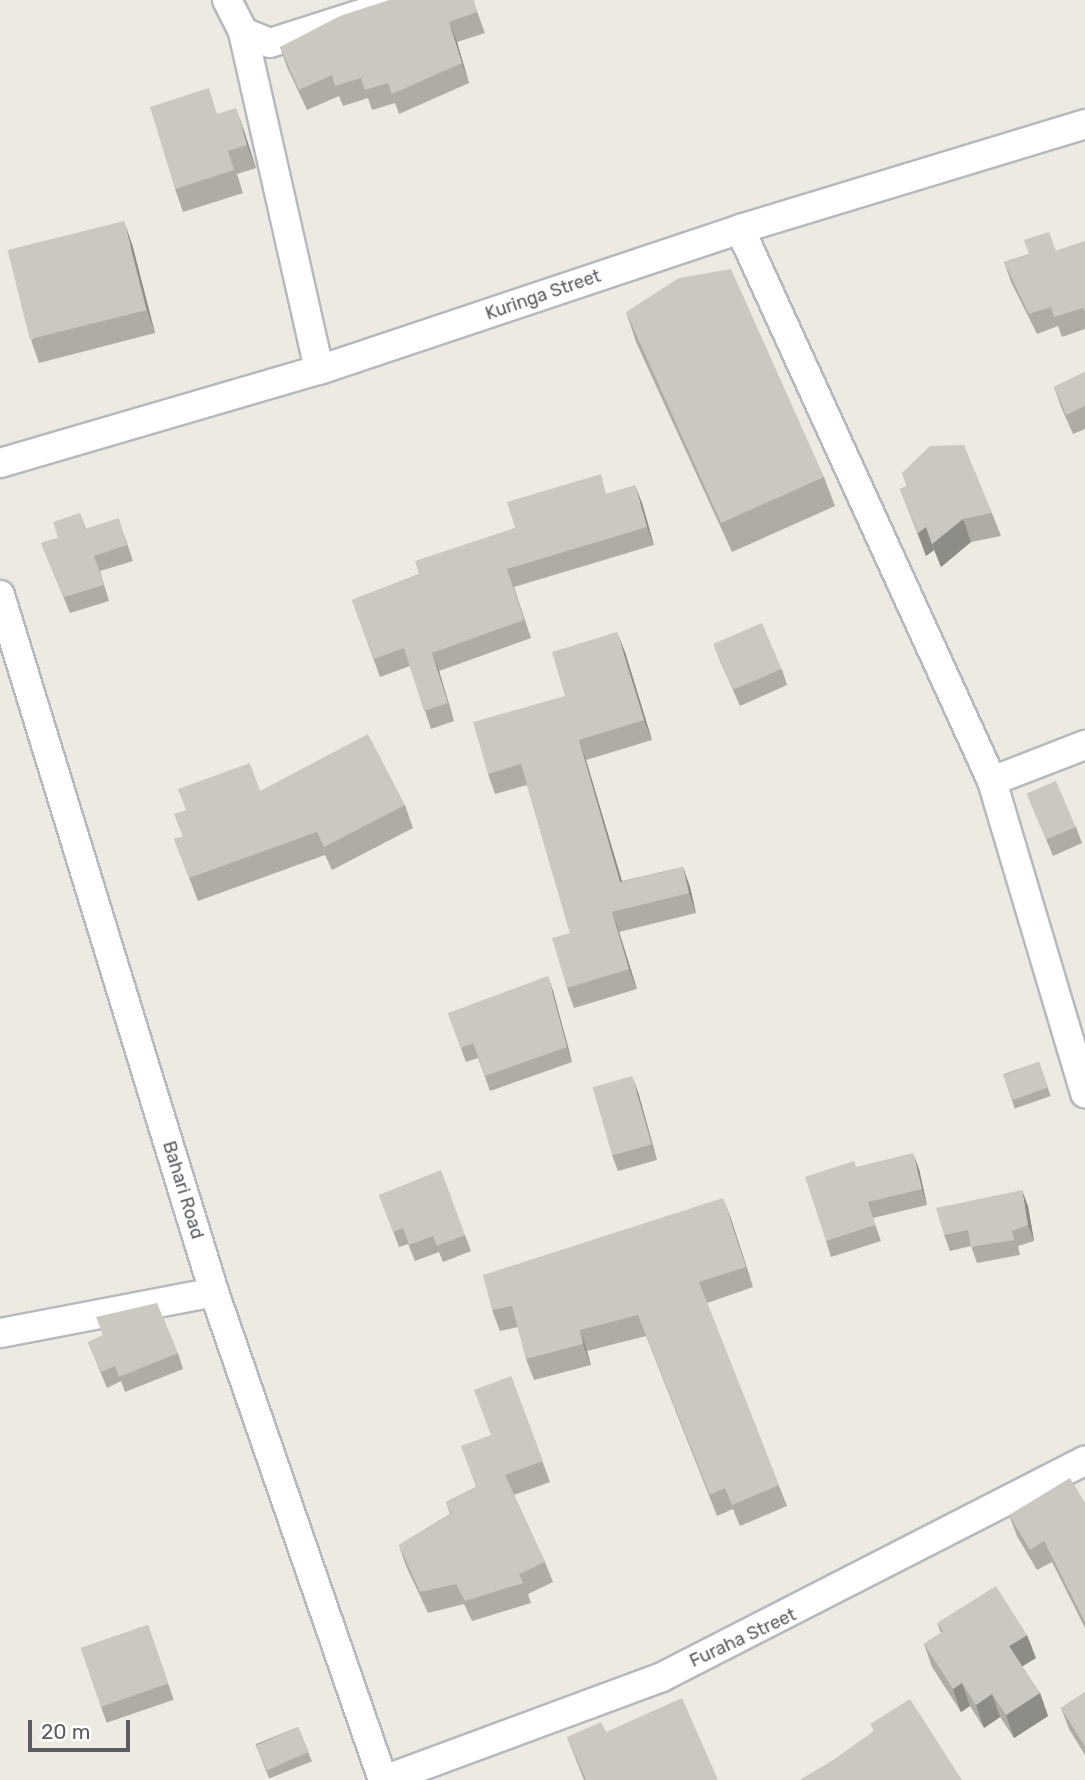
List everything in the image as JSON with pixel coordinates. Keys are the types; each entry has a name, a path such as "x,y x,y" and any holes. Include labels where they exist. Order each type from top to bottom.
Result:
{"street":[{"path":"227,0 243,32 318,370"},
{"path":"243,32 285,41 405,0"},
{"name":"Kuringa Street","path":"0,463 318,370 740,229 1085,124"},
{"path":"740,229 992,782 1085,1093"},
{"name":"Bahari Road","path":"0,594 214,1292 383,1780"},
{"path":"992,782 1085,745"},
{"path":"0,1333 214,1292"},
{"name":"Furaha Street","path":"383,1780 662,1677 1085,1461"}],"building":[{"path":"389,0 473,0 477,12 449,22 462,63 392,94 388,83 365,90 361,78 335,86 332,75 299,90 280,47 340,16"},
{"path":"209,88 217,114 236,108 247,145 228,151 234,170 175,189 150,107"},
{"path":"124,221 146,310 30,339 8,250"},
{"path":"1049,232 1056,251 1085,241 1085,312 1083,308 1054,317 1051,307 1029,314 1004,262 1029,254 1024,240"},
{"path":"731,269 824,477 721,523 626,312 679,278"},
{"path":"1085,372 1085,406 1066,415 1054,387"},
{"path":"964,445 992,513 963,519 932,544 926,527 918,533 900,489 908,486 902,473 930,446"},
{"path":"601,474 606,494 635,485 647,527 507,569 524,620 432,653 448,703 424,711 404,648 374,659 352,600 419,574 415,561 515,528 507,502"},
{"path":"80,513 85,529 119,518 127,545 94,556 104,585 64,597 41,543 58,538 53,522"},
{"path":"762,623 782,669 733,690 713,644"},
{"path":"617,632 644,720 579,740 620,882 683,867 689,893 612,912 629,969 567,988 552,938 570,933 521,764 488,774 473,722 565,696 552,652"},
{"path":"368,734 405,805 324,847 317,832 189,878 174,839 183,837 174,814 186,810 178,789 250,763 260,791"},
{"path":"1056,781 1076,827 1046,840 1027,794"},
{"path":"548,976 567,1047 485,1076 473,1043 461,1048 448,1013"},
{"path":"1039,1062 1048,1087 1013,1100 1003,1075"},
{"path":"632,1076 652,1144 612,1156 593,1087"},
{"path":"913,1153 922,1189 868,1202 875,1225 826,1241 805,1177 854,1161 856,1167"},
{"path":"441,1170 465,1235 437,1246 433,1236 409,1245 403,1228 393,1232 379,1195"},
{"path":"1022,1190 1028,1225 1012,1231 1014,1240 971,1247 968,1230 944,1235 936,1208"},
{"path":"723,1198 746,1267 699,1282 779,1485 732,1505 725,1488 710,1495 638,1315 580,1330 583,1344 526,1359 512,1306 492,1310 483,1275"},
{"path":"157,1303 178,1353 119,1377 115,1366 101,1372 88,1342 103,1335 96,1317"},
{"path":"511,1376 543,1461 505,1475 545,1562 519,1574 523,1583 465,1601 456,1584 420,1592 399,1545 451,1514 446,1502 476,1487 461,1446 491,1435 474,1390"},
{"path":"1070,1478 1085,1503 1085,1622 1044,1541 1030,1550 1009,1515"},
{"path":"996,1586 1027,1635 1009,1646 1040,1693 1006,1715 992,1694 976,1705 962,1683 953,1689 924,1644 943,1631 937,1623"},
{"path":"148,1625 168,1684 101,1707 81,1648"},
{"path":"1085,1692 1085,1747 1061,1708"},
{"path":"682,1698 718,1780 586,1780 567,1737 601,1722 606,1732"},
{"path":"910,1699 962,1780 800,1780 874,1731 870,1724"},
{"path":"298,1727 309,1752 267,1770 256,1746"}]}
